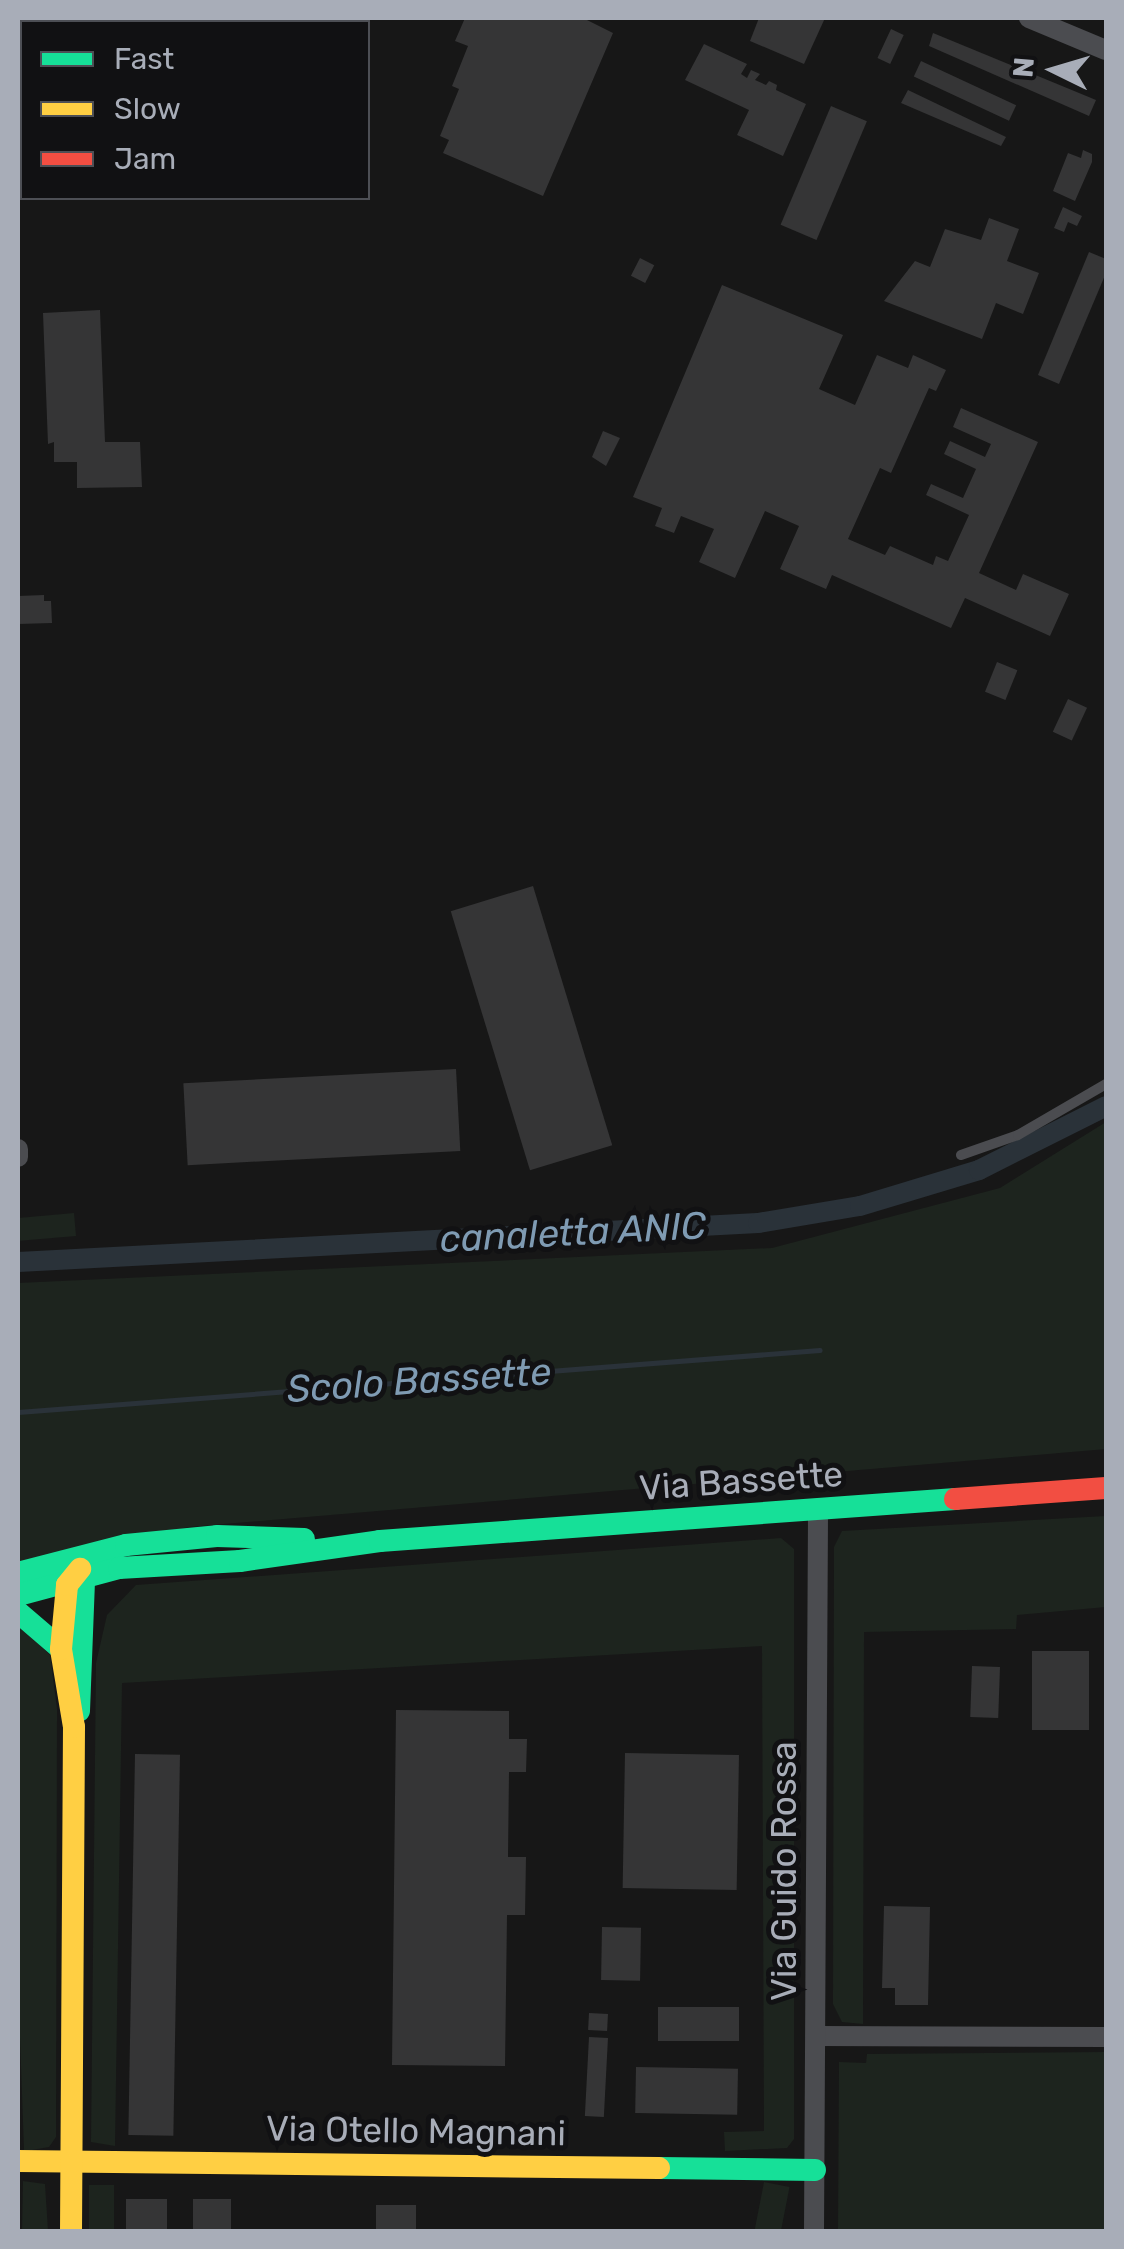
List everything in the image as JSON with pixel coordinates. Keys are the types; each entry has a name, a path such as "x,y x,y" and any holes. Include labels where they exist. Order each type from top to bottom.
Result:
{"main road":[{"name":"Via Bassette","path":"18,1595 119,1568 179,1566 380,1541 1106,1488"},
{"name":"Via Bassette","path":"18,1573 126,1546 217,1536 380,1541"},
{"name":"Via Bassette","path":"78,1578 90,1564 281,1538"},
{"path":"71,2232 74,1727 85,1644 99,1604 112,1590 132,1578 179,1566"},
{"name":"Via Bassette","path":"18,1583 60,1569 78,1578"},
{"path":"78,1578 85,1644"},
{"path":"74,1727 61,1650 62,1613 78,1578"},
{"path":"18,1612 32,1619 61,1650"},
{"name":"Via Otello Magnani","path":"18,2161 815,2170"}],"street":[{"path":"1029,18 1106,50"},
{"path":"18,1149 18,1157"},
{"name":"Via Guido Rossa","path":"814,2232 818,1510"},
{"path":"816,2036 1106,2037"}],"lane":[{"path":"962,1155 1018,1136 1106,1084"}],"shaded area":[{"path":"1106,1122 1106,1449 189,1527 18,1564 18,1283 772,1248 1000,1188"},
{"path":"74,1213 76,1236 20,1241 18,1218"},
{"path":"1106,1516 1106,1607 1017,1615 1016,1629 864,1632 863,2024 842,2022 833,2004 834,1547 842,1531"},
{"path":"781,1538 794,1549 794,2139 787,2148 725,2151 724,2132 764,2131 762,1646 122,1683 115,2146 91,2142 96,1663 107,1615 136,1585"},
{"path":"18,1624 50,1655 57,1709 56,2137 49,2147 32,2150 24,2150 18,1981"},
{"path":"1106,2052 1106,2231 838,2231 839,2062 866,2063 867,2054"},
{"path":"23,2181 45,2184 48,2231 22,2231"},
{"path":"764,2182 790,2187 781,2232 754,2231"},
{"path":"89,2185 114,2185 114,2231 89,2231"}],"building":[{"path":"465,18 583,18 613,33 543,196 443,153 449,140 440,136 459,89 452,86 468,46 455,41"},
{"path":"759,18 825,18 804,64 750,41"},
{"path":"891,29 904,35 890,64 877,58"},
{"path":"933,33 1096,100 1089,116 929,46"},
{"path":"704,44 747,64 741,74 747,78 751,70 760,74 755,80 766,85 769,81 777,85 776,90 806,104 783,156 737,135 749,110 685,80"},
{"path":"921,61 1016,105 1009,121 914,76"},
{"path":"908,90 1006,137 1001,146 901,103"},
{"path":"831,106 867,121 816,240 781,225"},
{"path":"1083,150 1092,154 1092,162 1075,201 1053,191 1068,153 1081,158"},
{"path":"1063,207 1082,216 1077,226 1068,222 1064,232 1054,228"},
{"path":"989,218 1019,229 1007,261 1039,273 1023,314 996,303 982,339 884,301 915,261 930,267 945,229 981,240"},
{"path":"1089,252 1106,259 1106,273 1059,384 1038,375"},
{"path":"640,258 654,265 645,283 631,276"},
{"path":"722,285 843,335 819,389 855,405 877,355 908,368 913,355 946,370 936,391 929,388 891,473 880,468 848,539 885,555 890,546 933,565 936,556 948,561 969,515 926,495 931,484 963,498 976,469 944,454 950,441 985,457 991,444 953,427 961,408 1038,442 979,573 1016,590 1023,574 1069,594 1050,636 965,598 951,628 832,575 826,589 780,569 799,526 765,511 735,578 699,562 714,529 681,516 674,533 655,526 662,508 633,497"},
{"path":"100,310 105,442 140,442 142,487 77,488 77,462 54,462 54,442 48,444 43,313"},
{"path":"603,431 620,438 606,466 592,457"},
{"path":"44,595 44,601 51,601 52,623 18,624 18,596"},
{"path":"997,662 1017,670 1005,700 985,692"},
{"path":"1068,699 1087,708 1072,741 1053,732"},
{"path":"533,886 612,1145 530,1170 451,911"},
{"path":"456,1069 460,1151 188,1165 183,1083"},
{"path":"1032,1651 1089,1651 1089,1730 1032,1730"},
{"path":"972,1666 1000,1667 998,1718 970,1717"},
{"path":"396,1710 509,1711 509,1739 527,1739 526,1772 509,1772 508,1857 526,1857 525,1915 507,1915 505,2066 392,2065"},
{"path":"625,1753 739,1755 737,1890 623,1888"},
{"path":"135,1754 180,1755 173,2136 128,2135"},
{"path":"884,1906 930,1907 928,2005 895,2005 895,1988 882,1988"},
{"path":"602,1927 641,1928 640,1981 601,1980"},
{"path":"658,2007 739,2007 739,2041 658,2041"},
{"path":"589,2013 608,2014 607,2031 588,2030"},
{"path":"589,2037 608,2038 604,2117 585,2116"},
{"path":"636,2067 738,2069 737,2115 635,2113"},
{"path":"126,2199 167,2199 167,2232 126,2232"},
{"path":"193,2199 231,2199 231,2232 193,2232"},
{"path":"376,2205 416,2205 416,2232 376,2232"}],"waterway":[{"name":"canaletta ANIC","path":"18,1262 758,1223 860,1206 979,1170 1106,1106"},
{"name":"Scolo Bassette","path":"18,1412 820,1350"}],"traffic: fast":[{"path":"18,1595 119,1568 240,1561 380,1541 955,1499"},
{"path":"18,1573 126,1545 217,1536 304,1539"},
{"path":"66,1570 84,1581 79,1711"},
{"path":"18,1612 61,1649"},
{"path":"659,2168 815,2170"}],"traffic: slow":[{"path":"71,2232 74,1727 61,1649 67,1585 80,1569"},
{"path":"18,2161 659,2168"}],"traffic: jam":[{"path":"955,1499 1106,1488"}]}
